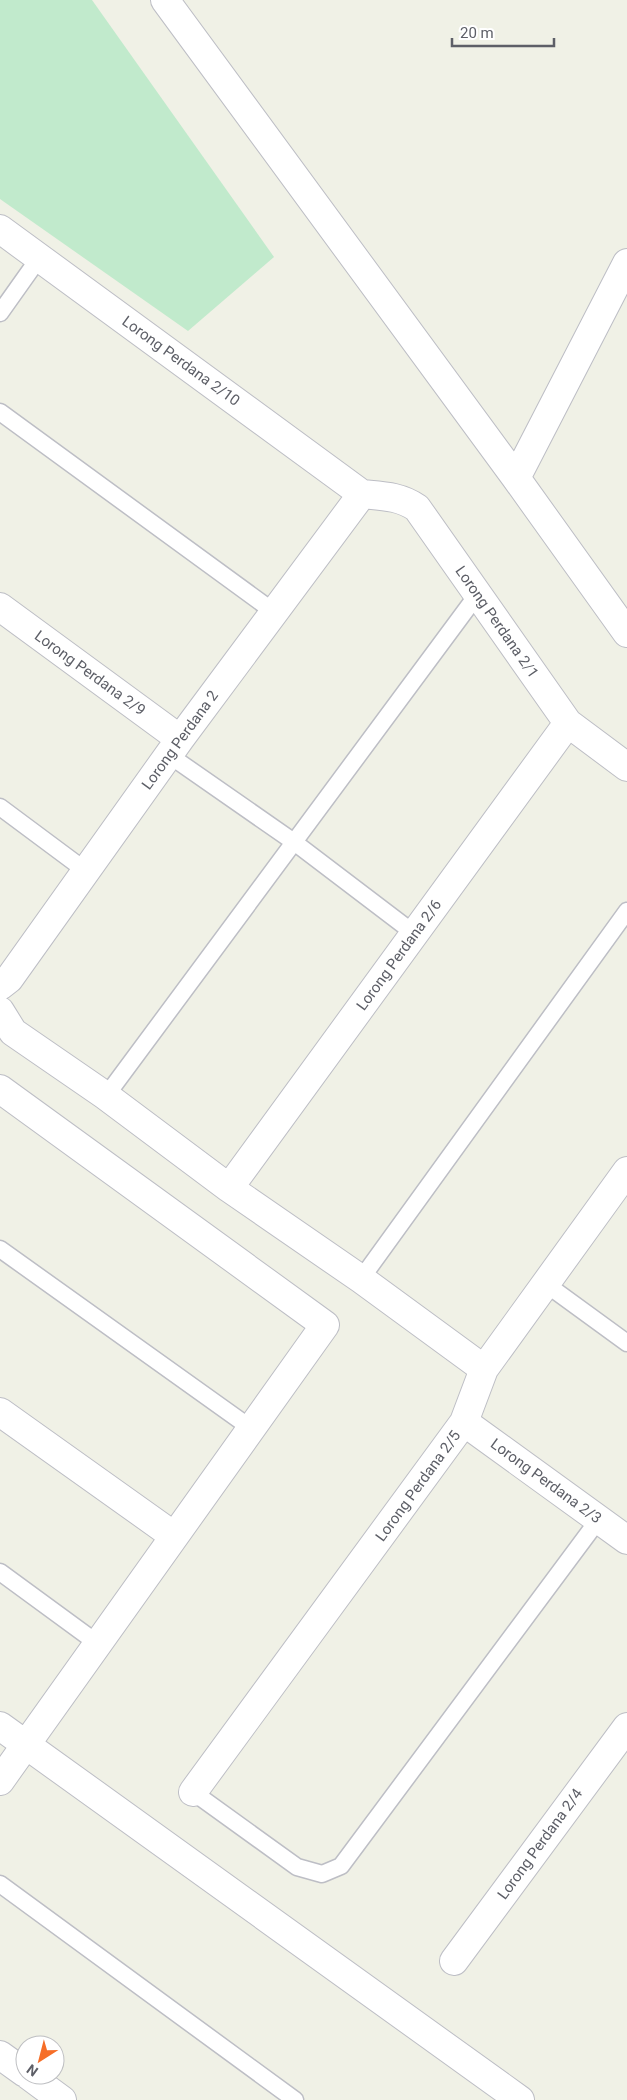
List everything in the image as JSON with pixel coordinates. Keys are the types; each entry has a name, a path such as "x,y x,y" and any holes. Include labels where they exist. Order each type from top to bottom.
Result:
{"street":[{"path":"165,0 516,478 627,633"},
{"name":"Lorong Perdana 2/10","path":"0,229 362,494"},
{"path":"516,478 627,263"},
{"name":"Lorong Perdana 2/1","path":"362,494 406,500 417,508 568,723 627,767"},
{"name":"Lorong Perdana 2","path":"0,986 9,979 174,747 362,494"},
{"name":"Lorong Perdana 2/9","path":"0,607 174,747"},
{"name":"Lorong Perdana 2/6","path":"229,1188 568,723"},
{"path":"0,1011 13,1032 106,1096 229,1188 361,1279 484,1369"},
{"path":"0,1088 325,1325 0,1781"},
{"name":"Lorong Perdana 2/5","path":"193,1792 464,1422 484,1369 627,1172"},
{"path":"0,1412 174,1536"},
{"name":"Lorong Perdana 2/3","path":"464,1422 627,1540"},
{"path":"0,1726 520,2100"},
{"name":"Lorong Perdana 2/4","path":"454,1962 627,1727"},
{"path":"0,2055 15,2066"},
{"path":"41,2085 62,2100"}],"lane":[{"path":"0,313 39,258"},
{"path":"0,412 274,612"},
{"path":"106,1096 477,595"},
{"path":"174,747 415,934"},
{"path":"0,807 86,871"},
{"path":"361,1279 627,912"},
{"path":"0,1250 252,1429"},
{"path":"546,1284 627,1343"},
{"path":"193,1792 297,1867 322,1874 341,1866 599,1519"},
{"path":"0,1572 97,1643"},
{"path":"0,1884 295,2100"}],"green space":[{"path":"0,0 92,0 274,257 188,331 0,199"}]}
